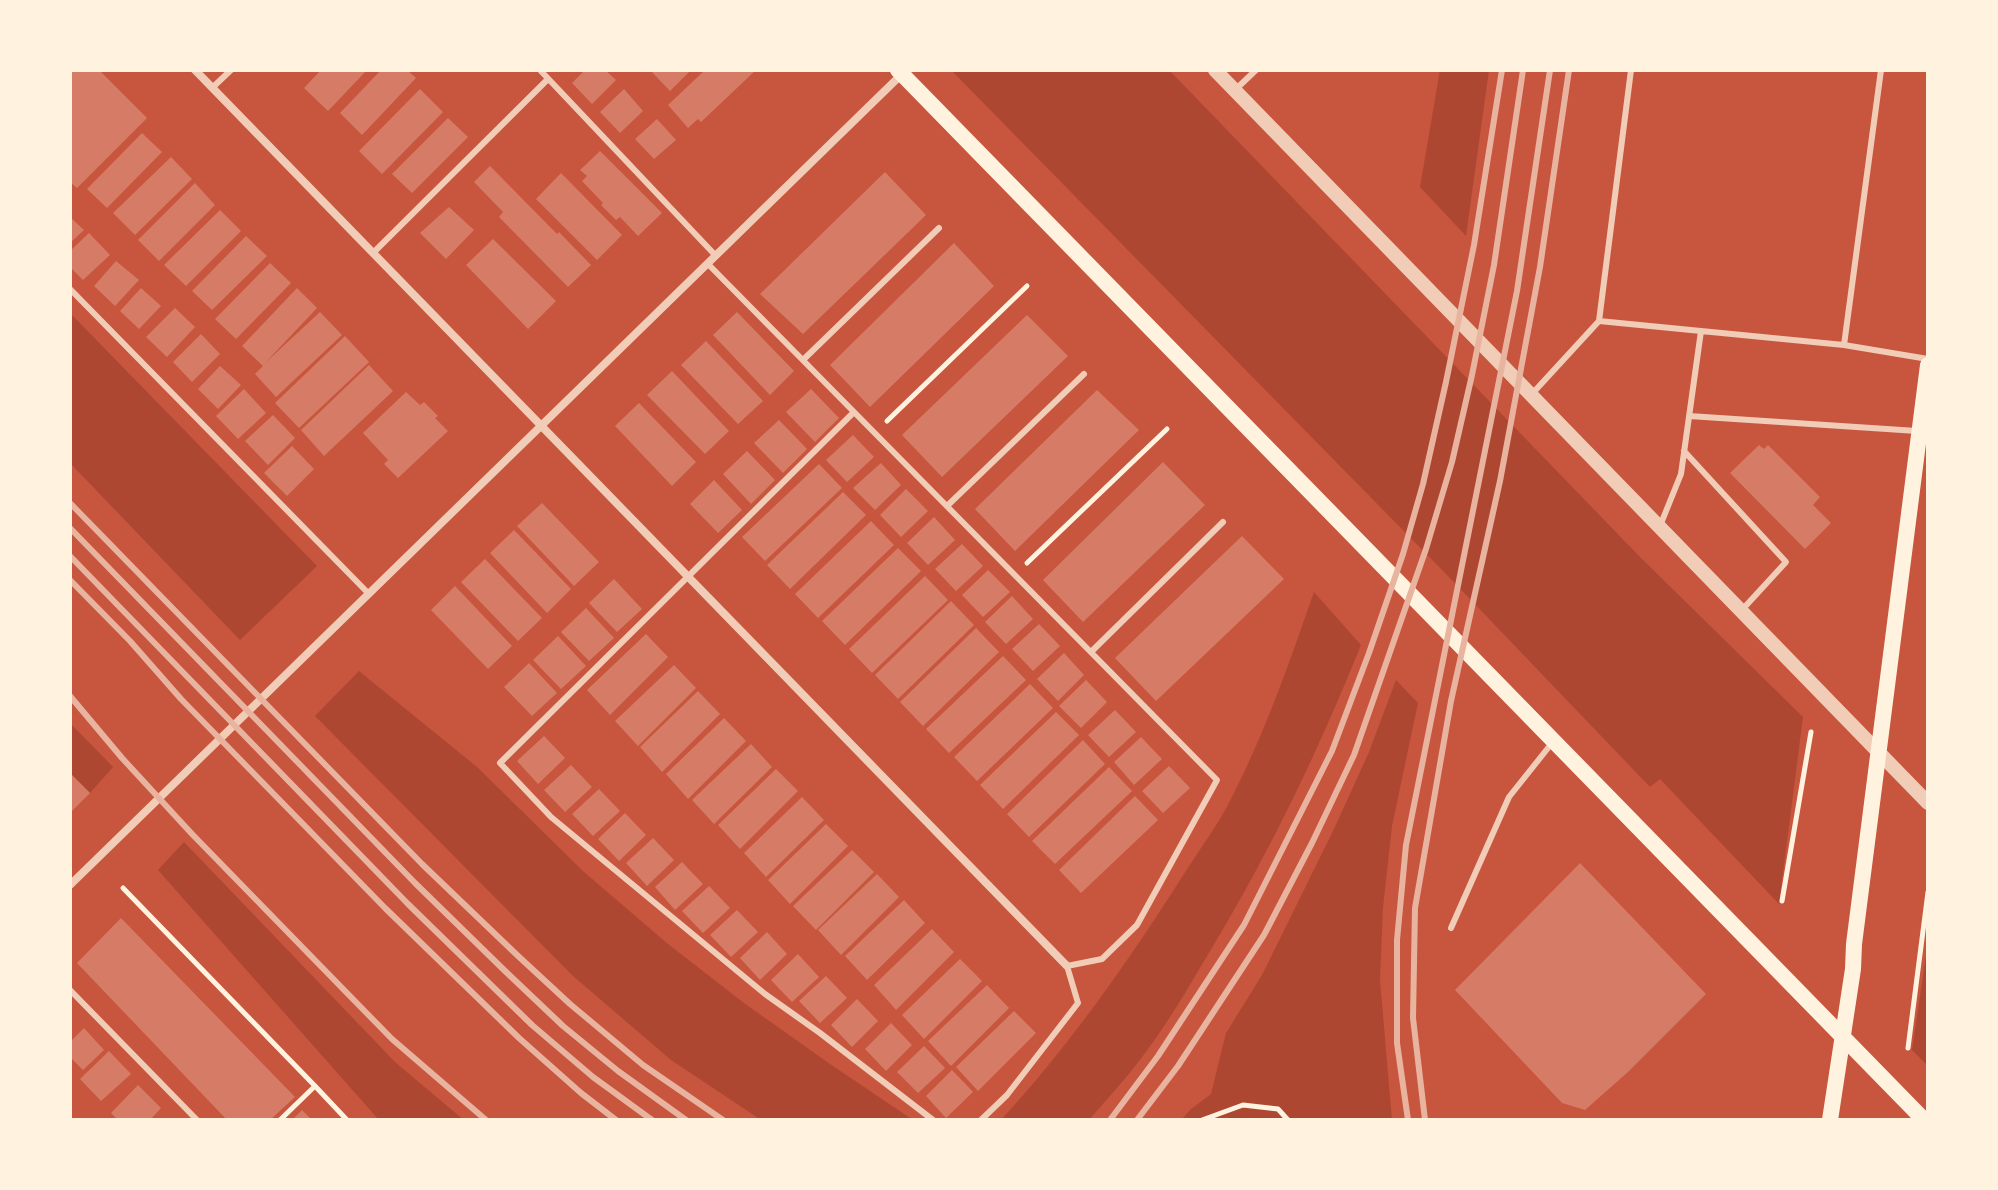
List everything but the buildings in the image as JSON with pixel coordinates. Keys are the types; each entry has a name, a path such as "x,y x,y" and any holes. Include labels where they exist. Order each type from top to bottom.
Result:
{"main road":[{"path":"902,71 1924,1120"},
{"path":"1830,1120 1853,969 1922,432 1928,362"}],"street":[{"path":"195,70 1067,966"},
{"path":"1215,70 1928,803"},
{"path":"70,885 902,71"}],"lane":[{"path":"212,88 231,70"},
{"path":"540,70 716,256"},
{"path":"1235,91 1256,70"},
{"path":"1531,395 1599,321 1631,70"},
{"path":"1844,345 1881,70"},
{"path":"373,253 548,79"},
{"path":"803,360 939,228"},
{"path":"708,264 1217,780 1137,925 1102,959 1067,966 1078,1003 1007,1095 981,1120"},
{"path":"70,289 369,594"},
{"path":"1599,321 1844,345 1928,362"},
{"path":"1659,527 1681,474 1701,331"},
{"path":"947,506 1084,374"},
{"path":"854,412 500,763 551,817 753,985 933,1120"},
{"path":"1689,416 1922,432"},
{"path":"1684,451 1786,562 1741,611"},
{"path":"1091,652 1223,522"},
{"path":"1451,928 1509,797 1554,741"},
{"path":"70,990 197,1120"}],"path":[{"path":"875,433 1027,286"},
{"path":"1015,575 1167,429"},
{"path":"1782,901 1811,732"},
{"path":"123,888 347,1120"},
{"path":"1908,1048 1928,892"},
{"path":"280,1120 315,1086"},
{"path":"1202,1120 1243,1105 1278,1109 1288,1120"}],"shaded area":[{"path":"951,70 1169,70 1639,556 1803,717 1779,904 1660,779 1650,787 1446,574"},
{"path":"1440,70 1489,70 1466,236 1420,187"},
{"path":"70,313 317,566 240,640 70,463"},
{"path":"1314,592 1361,645 1293,798 1255,873 1182,999 1157,1037 1089,1120 1001,1120 1097,1003 1222,816 1267,720"},
{"path":"359,671 477,767 584,872 668,944 744,1003 913,1120 761,1120 671,1060 573,976 315,716"},
{"path":"1396,680 1418,703 1392,826 1383,908 1380,980 1392,1120 1181,1120 1211,1094 1226,1033 1262,975 1334,829 1369,752"},
{"path":"70,723 113,767 90,793 70,773"},
{"path":"184,842 396,1063 464,1120 379,1120 158,870"},
{"path":"1928,942 1928,1066 1912,1050"}],"railway":[{"path":"1110,1120 1158,1056 1244,925 1332,751 1369,653 1423,484 1474,245 1502,70"},
{"path":"1137,1120 1178,1066 1264,935 1354,755 1426,549 1452,462 1494,265 1523,70"},
{"path":"1408,1120 1397,1043 1397,940 1406,845 1517,291 1550,70"},
{"path":"1425,1120 1413,1018 1415,908 1451,701 1500,481 1540,267 1569,70"},
{"path":"70,503 422,864 517,955 643,1065 723,1120"},
{"path":"70,528 415,883 504,970 563,1026 686,1120"},
{"path":"70,556 408,904 532,1025 593,1077 652,1120"},
{"path":"70,580 385,908 519,1038 616,1120"},
{"path":"70,696 192,834 392,1039 486,1120"}]}
